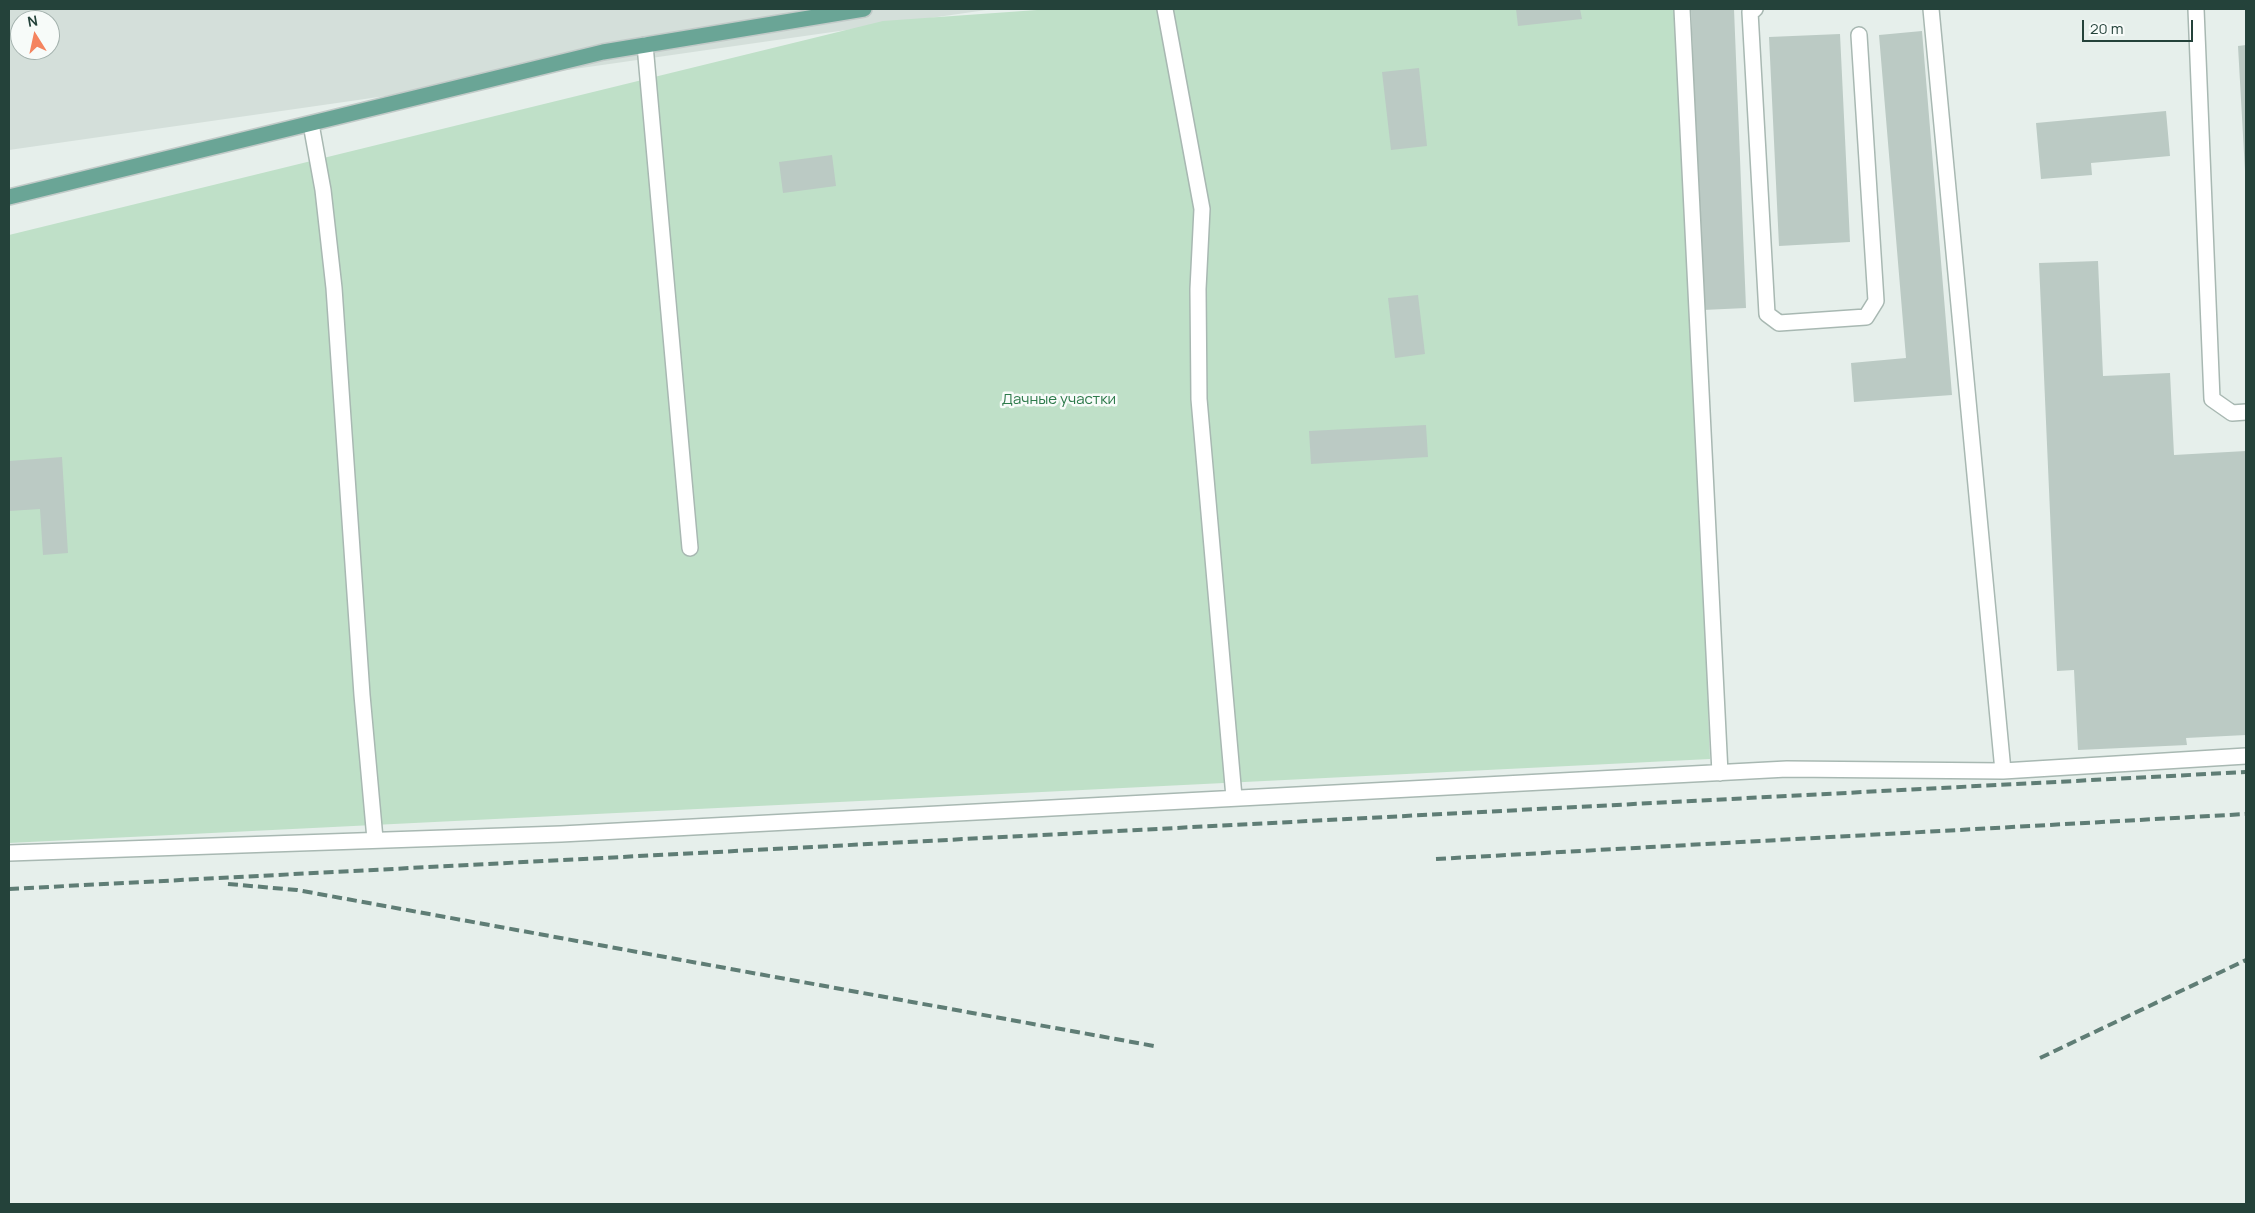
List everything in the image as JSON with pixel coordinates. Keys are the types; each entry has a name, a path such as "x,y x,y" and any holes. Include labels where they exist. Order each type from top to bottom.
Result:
{"main road":[{"path":"9,197 603,52 864,9"}],"lane":[{"path":"1165,9 1202,209 1198,288 1199,399 1234,797"},
{"path":"1682,9 1720,773"},
{"path":"1755,9 1750,12 1767,314 1779,323 1866,317 1876,301 1858,35"},
{"path":"1931,9 2003,771"},
{"path":"2196,9 2212,400 2232,413 2246,412"},
{"path":"645,45 690,548"},
{"path":"311,124 324,190 334,288 362,695 375,840"},
{"path":"9,853 561,834 1787,769 2003,771 2246,756"}],"shaded area":[{"path":"9,9 993,9 9,150"}],"green space":[{"name":"Дачные участки","path":"1051,9 1682,9 1710,759 9,843 9,235 883,21"}],"building":[{"path":"1516,9 1580,9 1582,19 1518,26"},
{"path":"1691,9 1734,9 1746,308 1703,310"},
{"path":"1922,31 1952,395 1854,402 1851,363 1906,358 1879,35"},
{"path":"1840,34 1850,242 1779,246 1769,37"},
{"path":"2246,45 2246,171 2245,171 2238,46"},
{"path":"1419,68 1427,146 1391,150 1382,72"},
{"path":"2166,111 2170,156 2091,163 2092,175 2041,179 2036,123"},
{"path":"832,155 836,186 783,193 779,162"},
{"path":"2098,261 2103,376 2170,373 2174,455 2246,451 2246,735 2186,738 2187,745 2078,750 2074,670 2057,671 2039,263"},
{"path":"1418,295 1425,354 1395,358 1388,298"},
{"path":"1426,425 1428,457 1311,464 1309,431"},
{"path":"62,457 68,553 43,555 40,509 9,511 9,461"}],"railway":[{"path":"9,889 2246,772"},
{"path":"1436,859 2246,814"},
{"path":"228,884 297,890 1154,1046"},
{"path":"2040,1058 2246,960"}]}
